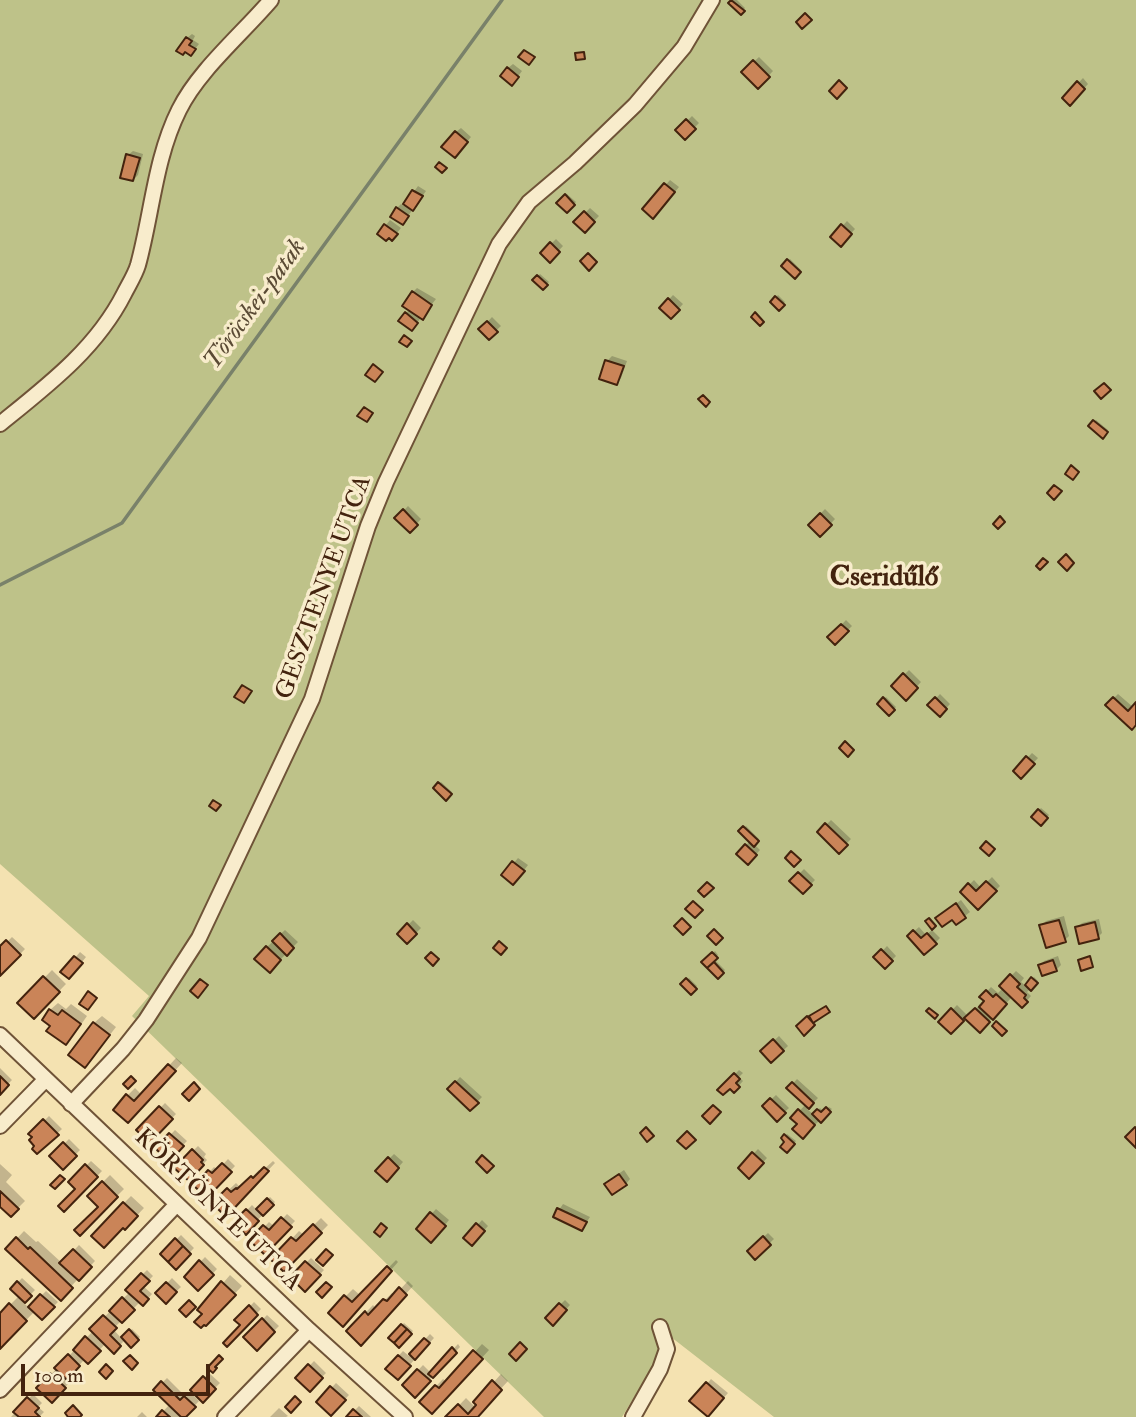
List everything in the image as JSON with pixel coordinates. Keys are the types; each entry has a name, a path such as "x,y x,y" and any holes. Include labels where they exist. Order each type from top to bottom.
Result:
{"street":[{"path":"0,424 55,379 91,344 118,306 137,268 161,162 177,112 190,90 271,0"},
{"name":"GESZTENYE UTCA","path":"71,1104 123,1049 146,1020 199,938 312,699 368,526 386,482 499,244 529,202 575,163 635,105 684,47 712,0"},
{"name":"KÖRTÖNYE UTCA","path":"0,1035 404,1417"},
{"path":"0,1126 46,1079"},
{"path":"0,1390 177,1204"},
{"path":"633,1417 660,1369 667,1349 660,1327"},
{"path":"225,1417 309,1330"}],"green space":[{"path":"0,0 1136,0 1136,1417 774,1417 671,1337 622,1417 544,1417 132,1016 149,996 0,864"}],"building":[{"path":"731,0 745,11 741,15 728,3"},
{"path":"805,13 812,20 802,29 796,22"},
{"path":"186,37 192,41 189,45 196,49 191,56 176,51"},
{"path":"524,50 535,57 529,65 518,57"},
{"path":"584,52 585,59 576,60 575,53"},
{"path":"753,60 770,77 758,89 741,72"},
{"path":"507,67 519,77 512,86 500,76"},
{"path":"839,80 847,88 837,99 829,91"},
{"path":"1077,81 1085,89 1070,106 1062,98"},
{"path":"686,119 696,129 685,140 675,130"},
{"path":"455,131 468,142 455,158 441,147"},
{"path":"126,154 140,158 133,181 120,178"},
{"path":"439,162 447,168 442,173 435,167"},
{"path":"664,183 675,192 653,219 642,209"},
{"path":"412,190 423,196 413,211 403,204"},
{"path":"565,194 575,205 567,213 556,203"},
{"path":"396,207 409,216 403,225 390,217"},
{"path":"584,211 595,222 585,233 573,222"},
{"path":"384,224 398,234 392,241 389,238 386,241 377,234"},
{"path":"841,224 852,234 841,247 830,237"},
{"path":"550,242 560,252 550,263 540,253"},
{"path":"588,253 597,262 589,271 580,261"},
{"path":"787,259 801,272 795,279 781,266"},
{"path":"537,275 548,285 543,290 532,280"},
{"path":"412,291 432,305 423,320 402,306"},
{"path":"775,296 785,305 779,311 770,302"},
{"path":"668,298 680,310 671,319 659,308"},
{"path":"405,312 418,323 412,331 398,321"},
{"path":"755,312 764,322 760,326 751,317"},
{"path":"487,321 498,332 489,340 478,329"},
{"path":"404,335 412,341 407,347 399,342"},
{"path":"605,360 624,366 617,385 599,379"},
{"path":"373,364 383,372 375,382 365,375"},
{"path":"1104,383 1111,390 1101,399 1094,391"},
{"path":"703,395 710,402 706,407 698,399"},
{"path":"364,407 373,413 367,422 357,416"},
{"path":"1093,420 1108,432 1103,439 1088,426"},
{"path":"1071,465 1079,472 1073,480 1065,474"},
{"path":"1054,485 1062,491 1054,500 1047,493"},
{"path":"403,509 418,525 410,533 394,518"},
{"path":"820,513 832,525 820,537 808,525"},
{"path":"1000,516 1005,522 998,529 993,524"},
{"path":"1066,554 1074,563 1067,571 1058,562"},
{"path":"1043,558 1048,562 1040,570 1036,566"},
{"path":"841,624 849,631 835,645 827,637"},
{"path":"903,673 918,688 906,701 891,686"},
{"path":"242,685 252,691 244,703 234,697"},
{"path":"883,697 895,710 889,716 877,704"},
{"path":"935,697 947,709 940,717 927,705"},
{"path":"1113,697 1128,711 1136,702 1136,725 1132,730 1105,705"},
{"path":"845,741 854,750 848,757 839,748"},
{"path":"1026,756 1035,764 1021,779 1013,771"},
{"path":"438,782 452,794 446,801 433,788"},
{"path":"213,800 221,805 216,811 209,806"},
{"path":"1038,809 1048,818 1041,826 1031,817"},
{"path":"825,823 848,845 839,854 817,832"},
{"path":"743,826 759,841 754,847 738,831"},
{"path":"986,841 995,849 989,856 980,848"},
{"path":"745,844 757,855 748,865 736,854"},
{"path":"791,851 801,860 794,867 785,858"},
{"path":"512,861 525,871 513,885 501,875"},
{"path":"798,872 812,885 803,894 789,881"},
{"path":"986,881 997,891 978,910 960,892 968,883 976,891"},
{"path":"707,882 714,888 704,897 698,891"},
{"path":"693,901 703,910 695,918 685,909"},
{"path":"956,903 966,918 956,925 952,920 942,927 935,918"},
{"path":"682,918 691,927 683,935 674,926"},
{"path":"929,918 936,926 932,930 925,921"},
{"path":"1059,920 1066,942 1046,948 1039,925"},
{"path":"1095,922 1099,939 1079,944 1075,927"},
{"path":"407,923 417,934 407,944 397,934"},
{"path":"714,929 723,938 716,945 707,936"},
{"path":"913,930 921,938 927,933 937,944 924,955 907,936"},
{"path":"280,933 294,948 287,956 272,941"},
{"path":"6,940 21,955 0,976 0,946"},
{"path":"499,941 507,948 501,955 493,948"},
{"path":"266,946 281,960 270,973 254,959"},
{"path":"881,949 893,961 885,969 873,957"},
{"path":"431,952 439,959 433,966 425,958"},
{"path":"712,952 718,958 707,968 701,962"},
{"path":"74,956 83,963 69,979 60,972"},
{"path":"1090,956 1093,967 1081,971 1078,960"},
{"path":"1053,960 1057,971 1042,976 1038,965"},
{"path":"714,962 724,973 718,979 707,968"},
{"path":"1010,974 1020,984 1017,987 1026,995 1024,998 1028,1002 1022,1008 999,986"},
{"path":"43,976 60,992 34,1019 17,1003"},
{"path":"1031,977 1038,983 1031,991 1025,985"},
{"path":"686,978 697,989 691,995 680,984"},
{"path":"200,979 208,985 198,998 190,991"},
{"path":"986,990 993,997 996,994 1007,1004 993,1020 979,1007 984,1001 979,997"},
{"path":"88,991 97,998 88,1010 79,1004"},
{"path":"826,1006 830,1012 813,1023 809,1016"},
{"path":"929,1008 938,1015 935,1019 926,1011"},
{"path":"951,1008 964,1021 951,1034 938,1022"},
{"path":"975,1008 990,1022 980,1033 964,1018"},
{"path":"49,1009 58,1015 62,1010 81,1024 66,1045 46,1031 50,1026 42,1020"},
{"path":"807,1016 815,1025 804,1036 796,1026"},
{"path":"996,1021 1007,1031 1002,1036 992,1026"},
{"path":"93,1022 110,1035 85,1068 68,1055"},
{"path":"773,1039 784,1051 771,1063 760,1051"},
{"path":"168,1064 176,1071 128,1123 113,1110 126,1094 134,1101"},
{"path":"734,1073 740,1079 736,1083 740,1087 734,1093 730,1089 723,1095 717,1090"},
{"path":"0,1076 9,1085 0,1095"},
{"path":"131,1076 136,1081 128,1089 123,1084"},
{"path":"455,1081 479,1103 470,1111 447,1089"},
{"path":"194,1082 200,1089 189,1101 182,1094"},
{"path":"792,1082 814,1103 809,1109 786,1088"},
{"path":"770,1098 786,1113 777,1122 762,1106"},
{"path":"713,1105 721,1112 710,1124 702,1116"},
{"path":"159,1106 173,1119 150,1143 136,1130"},
{"path":"826,1107 831,1112 821,1123 812,1114 817,1109 821,1112"},
{"path":"798,1109 815,1125 803,1139 792,1129 797,1124 790,1118"},
{"path":"43,1119 59,1135 37,1154 32,1149 34,1146 29,1140 32,1137 28,1134"},
{"path":"646,1127 654,1136 647,1142 640,1133"},
{"path":"1136,1128 1136,1148 1125,1137"},
{"path":"687,1131 696,1140 686,1149 677,1141"},
{"path":"169,1133 184,1146 169,1162 155,1148"},
{"path":"784,1134 795,1144 787,1153 780,1147 784,1142 781,1138"},
{"path":"63,1142 77,1156 63,1170 49,1156"},
{"path":"192,1149 203,1160 201,1162 204,1165 189,1181 174,1168"},
{"path":"752,1152 764,1163 749,1179 738,1168"},
{"path":"482,1155 494,1166 487,1173 476,1162"},
{"path":"388,1157 399,1168 387,1182 375,1171"},
{"path":"222,1163 232,1172 207,1198 194,1186 208,1170 212,1173"},
{"path":"85,1164 98,1177 64,1212 58,1206 75,1189 68,1182"},
{"path":"264,1167 269,1171 226,1217 212,1203 227,1188 231,1192 237,1189"},
{"path":"619,1174 627,1185 612,1195 604,1184"},
{"path":"60,1175 65,1179 55,1189 50,1185"},
{"path":"102,1181 118,1197 80,1236 74,1230 98,1207 87,1196"},
{"path":"0,1191 19,1209 11,1217 0,1207"},
{"path":"267,1198 274,1205 263,1216 256,1209"},
{"path":"123,1202 138,1216 104,1248 91,1236"},
{"path":"557,1208 587,1222 582,1231 553,1217"},
{"path":"246,1209 259,1221 246,1235 233,1222"},
{"path":"430,1212 446,1226 431,1243 416,1229"},
{"path":"281,1217 292,1227 265,1255 249,1240 263,1225 269,1230"},
{"path":"381,1223 387,1228 380,1237 374,1232"},
{"path":"476,1223 485,1231 472,1246 463,1238"},
{"path":"313,1224 322,1233 284,1272 270,1259 291,1237 296,1241"},
{"path":"763,1236 771,1245 755,1260 747,1251"},
{"path":"16,1237 73,1288 61,1301 5,1249"},
{"path":"175,1238 183,1246 168,1262 160,1254"},
{"path":"183,1246 191,1254 176,1270 168,1262"},
{"path":"73,1249 92,1267 79,1281 59,1263"},
{"path":"326,1249 333,1255 323,1266 316,1260"},
{"path":"199,1260 214,1275 198,1291 184,1277"},
{"path":"305,1261 321,1275 305,1292 290,1277"},
{"path":"387,1266 392,1271 343,1327 328,1313 344,1295 352,1302"},
{"path":"141,1273 150,1281 140,1291 149,1299 143,1306 125,1290"},
{"path":"17,1281 32,1296 25,1303 10,1289"},
{"path":"221,1281 236,1295 201,1328 194,1322 202,1314 197,1310"},
{"path":"166,1282 177,1292 166,1304 155,1293"},
{"path":"326,1282 332,1287 322,1298 316,1292"},
{"path":"399,1287 407,1295 361,1346 346,1331 365,1311 368,1315 383,1299 387,1301"},
{"path":"40,1294 55,1307 42,1320 28,1307"},
{"path":"122,1297 135,1310 122,1323 109,1311"},
{"path":"189,1300 196,1307 186,1317 179,1310"},
{"path":"9,1303 27,1321 0,1349 0,1313"},
{"path":"559,1303 567,1310 553,1326 545,1318"},
{"path":"249,1305 258,1315 227,1347 223,1343 240,1325 234,1320"},
{"path":"103,1315 117,1328 110,1335 121,1346 114,1354 89,1329"},
{"path":"262,1318 275,1332 257,1351 243,1337"},
{"path":"401,1324 407,1329 394,1343 388,1338"},
{"path":"129,1329 139,1340 131,1348 121,1337"},
{"path":"407,1329 412,1334 399,1348 394,1343"},
{"path":"85,1336 101,1351 88,1364 73,1350"},
{"path":"424,1338 430,1343 415,1360 409,1354"},
{"path":"520,1342 527,1349 516,1361 509,1354"},
{"path":"452,1347 457,1353 433,1378 428,1374"},
{"path":"473,1350 483,1359 432,1414 419,1402 435,1385 439,1388"},
{"path":"68,1354 80,1366 67,1380 54,1368"},
{"path":"130,1355 138,1363 132,1370 123,1361"},
{"path":"219,1355 223,1359 213,1373 207,1368"},
{"path":"398,1355 411,1366 398,1380 385,1369"},
{"path":"106,1364 113,1371 106,1379 99,1372"},
{"path":"308,1364 323,1378 310,1392 295,1378"},
{"path":"417,1369 431,1381 415,1398 402,1385"},
{"path":"50,1373 66,1388 52,1403 36,1388"},
{"path":"203,1376 216,1389 203,1403 190,1390"},
{"path":"492,1380 502,1390 478,1417 445,1417 458,1404 468,1414 476,1405 473,1402"},
{"path":"161,1381 180,1400 184,1396 196,1407 186,1417 181,1417 153,1390"},
{"path":"706,1382 724,1398 708,1417 689,1401"},
{"path":"330,1386 346,1400 331,1416 316,1402"},
{"path":"295,1396 301,1402 291,1413 285,1407"},
{"path":"27,1397 39,1408 35,1412 40,1417 19,1417 13,1412"},
{"path":"73,1405 82,1415 80,1417 68,1417 65,1413"},
{"path":"353,1409 362,1417 346,1417"},
{"path":"162,1410 170,1417 156,1417"}],"waterway":[{"name":"Töröcskei-patak","path":"0,585 122,523 502,0"}],"district":[{"name":"Cseridűlő","path":"884,579"}]}
